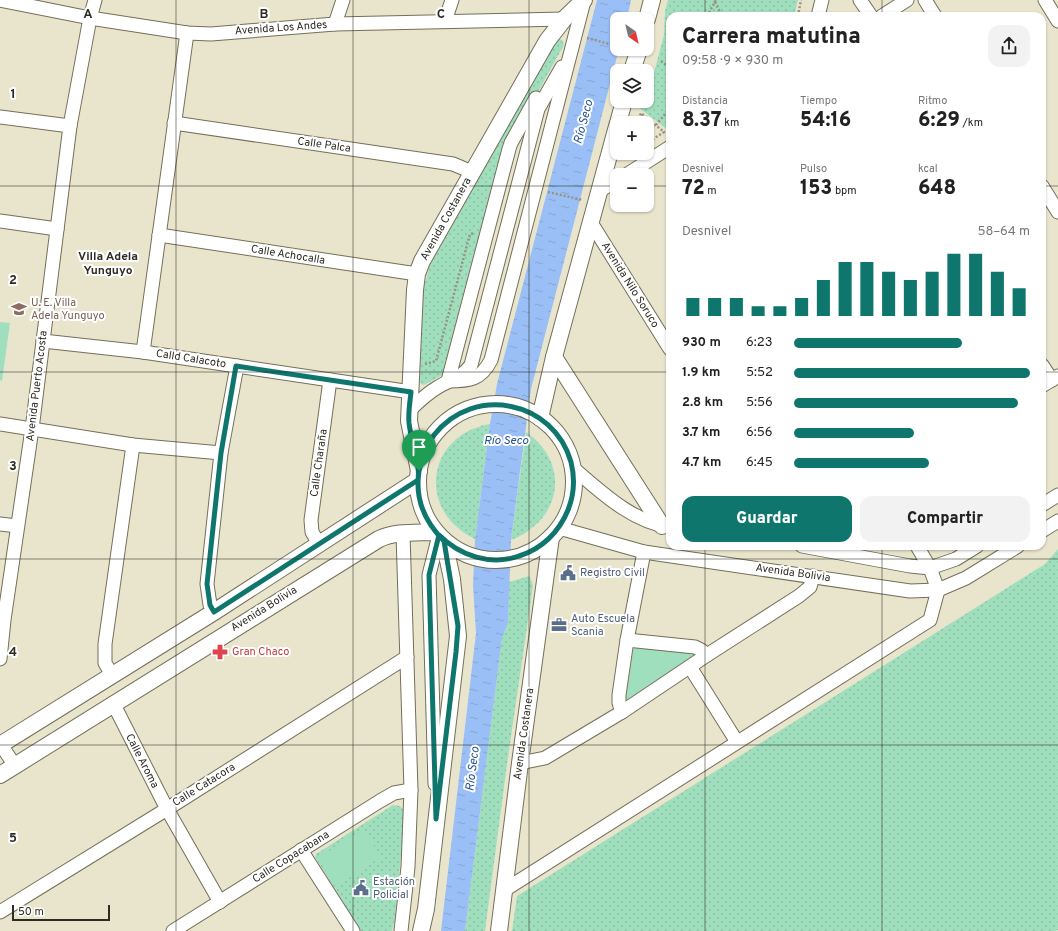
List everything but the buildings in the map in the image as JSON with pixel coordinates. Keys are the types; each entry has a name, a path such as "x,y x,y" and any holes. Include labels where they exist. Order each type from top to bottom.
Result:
{"main road":[{"path":"649,12 652,0"},
{"name":"Avenida Costanera","path":"418,475 408,421 411,392 417,274 422,261 547,41 571,21 584,1"},
{"path":"534,415 554,357 610,150"},
{"path":"554,357 666,527"},
{"path":"550,537 530,552 505,560 492,560 467,555 443,539 428,521 419,497 418,475 422,458 427,446 439,430 453,418 465,411 477,407 503,405 516,407 534,415 549,425 564,445 573,468"},
{"name":"Avenida Costanera","path":"499,931 550,537 566,517 572,499 574,481 573,468"},
{"path":"0,744 214,612 319,544 418,475"},
{"name":"Avenida Bolivia","path":"0,775 113,703 384,536 403,534 443,539"},
{"path":"421,931 426,909 458,636 452,580 443,539"}],"street":[{"name":"Avenida Los Andes","path":"0,0 90,18 187,33 211,34 335,24 445,21 571,21"},
{"name":"Avenida Puerto Acosta","path":"0,659 2,620 32,429 70,126 94,0"},
{"path":"335,24 343,0"},
{"path":"445,21 452,0"},
{"path":"819,12 822,0"},
{"path":"860,0 868,12"},
{"path":"888,12 907,0"},
{"path":"925,0 932,12"},
{"path":"1045,0 1058,21"},
{"path":"448,381 473,380 481,374 491,360 571,49 571,21"},
{"path":"448,381 511,143 571,21"},
{"path":"143,352 187,33"},
{"path":"409,411 426,394 448,381 462,376 471,366 538,109 571,49"},
{"path":"0,117 70,126"},
{"name":"Calle Palca","path":"174,123 453,164 472,172"},
{"path":"638,168 666,151"},
{"path":"598,192 610,184"},
{"path":"1046,191 1056,204"},
{"path":"0,221 57,229"},
{"name":"Avenida Nilo Soruco","path":"590,221 666,343"},
{"name":"Calle Achocalla","path":"159,235 417,274"},
{"name":"Calld Calacoto","path":"43,341 143,352 411,392"},
{"path":"214,612 210,605 207,584 221,453 236,366"},
{"path":"1046,372 1051,381"},
{"name":"Calle Charaña","path":"319,544 312,532 311,520 330,380"},
{"path":"0,424 133,445 221,453"},
{"path":"112,675 105,663 105,644 133,445"},
{"path":"573,468 597,489 631,513 651,523 666,527"},
{"path":"1046,502 1058,495"},
{"path":"1046,528 1058,521"},
{"path":"0,524 17,526"},
{"path":"400,931 408,867 411,790 403,534"},
{"name":"Avenida Bolivia","path":"550,537 910,591 938,590 966,578 1012,550"},
{"path":"436,819 429,575 443,539"},
{"path":"824,550 910,566 930,568 956,559 971,550"},
{"path":"503,891 930,620 938,590 930,568 919,550"},
{"path":"622,712 619,703 619,695 627,640 644,552"},
{"path":"520,763 545,758 622,712 707,655 800,596 810,587 813,576"},
{"path":"627,640 695,647 702,650 707,655"},
{"name":"Calle Catacora","path":"0,912 167,809 407,657"},
{"path":"690,667 738,742"},
{"name":"Calle Aroma","path":"113,703 167,809 220,902"},
{"path":"0,744 15,766"},
{"name":"Calle Copacabana","path":"173,931 380,801 394,793 411,790"},
{"path":"301,850 353,931"}],"path":[{"path":"709,12 715,0"},
{"path":"715,0 720,12"},
{"path":"799,12 801,0"},
{"path":"583,37 610,44"},
{"path":"660,61 666,65"},
{"path":"654,138 664,132 656,125 666,113"},
{"path":"542,190 583,201"},
{"path":"420,365 436,361 470,234 480,232"}],"green space":[{"path":"668,0 798,0 795,12 666,12 666,128 654,119 654,116 650,116 639,108 654,108 654,73 664,35 665,11"},
{"path":"559,39 562,40 564,45 509,144 505,156 498,163 485,211 488,221 484,240 475,249 449,349 452,360 444,374 424,385 421,384 423,290 430,265 555,41"},
{"path":"0,322 10,323 2,381 0,380"},
{"path":"490,424 475,539 456,526 443,511 437,493 436,475 442,458 452,443 469,431"},
{"path":"526,432 540,445 550,460 554,475 554,490 550,505 541,519 528,531 511,540"},
{"path":"1058,549 1058,930 512,931 517,896 1045,564"},
{"path":"529,576 533,586 485,931 465,931 502,638 508,623 509,582"},
{"path":"634,644 696,654 625,701"},
{"path":"393,805 400,806 405,811 395,919 392,931 361,931 315,857 316,854"},
{"path":"363,829 381,857 336,887 318,858"}],"water":[{"name":"Río Seco","path":"597,0 631,0 628,12 610,12 610,56 617,56 615,64 610,64 610,84 531,389 511,540 508,623 502,638 465,931 441,931 476,633 473,585 475,539 490,424 497,384"}],"place":[{"name":"U. E. Villa Adela Yunguyo","path":"19,309"},
{"name":"Registro Civil","path":"568,573"},
{"name":"Auto Escuela Scania","path":"559,625"},
{"name":"Gran Chaco","path":"220,652"},
{"name":"Estación Policial","path":"361,888"}],"district":[{"name":"Villa Adela Yunguyo","path":"108,264"}],"route":[{"path":"419,471 418,480 214,612 210,605 207,584 221,453 236,366 411,392 408,421 419,471 419,497 428,521 435,532 444,541 452,580 458,626 436,819 429,575 439,535 444,541 455,549 467,555 492,560 505,560 518,557 541,546 559,528 566,517 570,505 574,481 573,468 569,456 558,435 549,425 540,418 528,412 516,407 503,405 477,407 465,411 453,418 434,435 427,446 419,471"}]}
